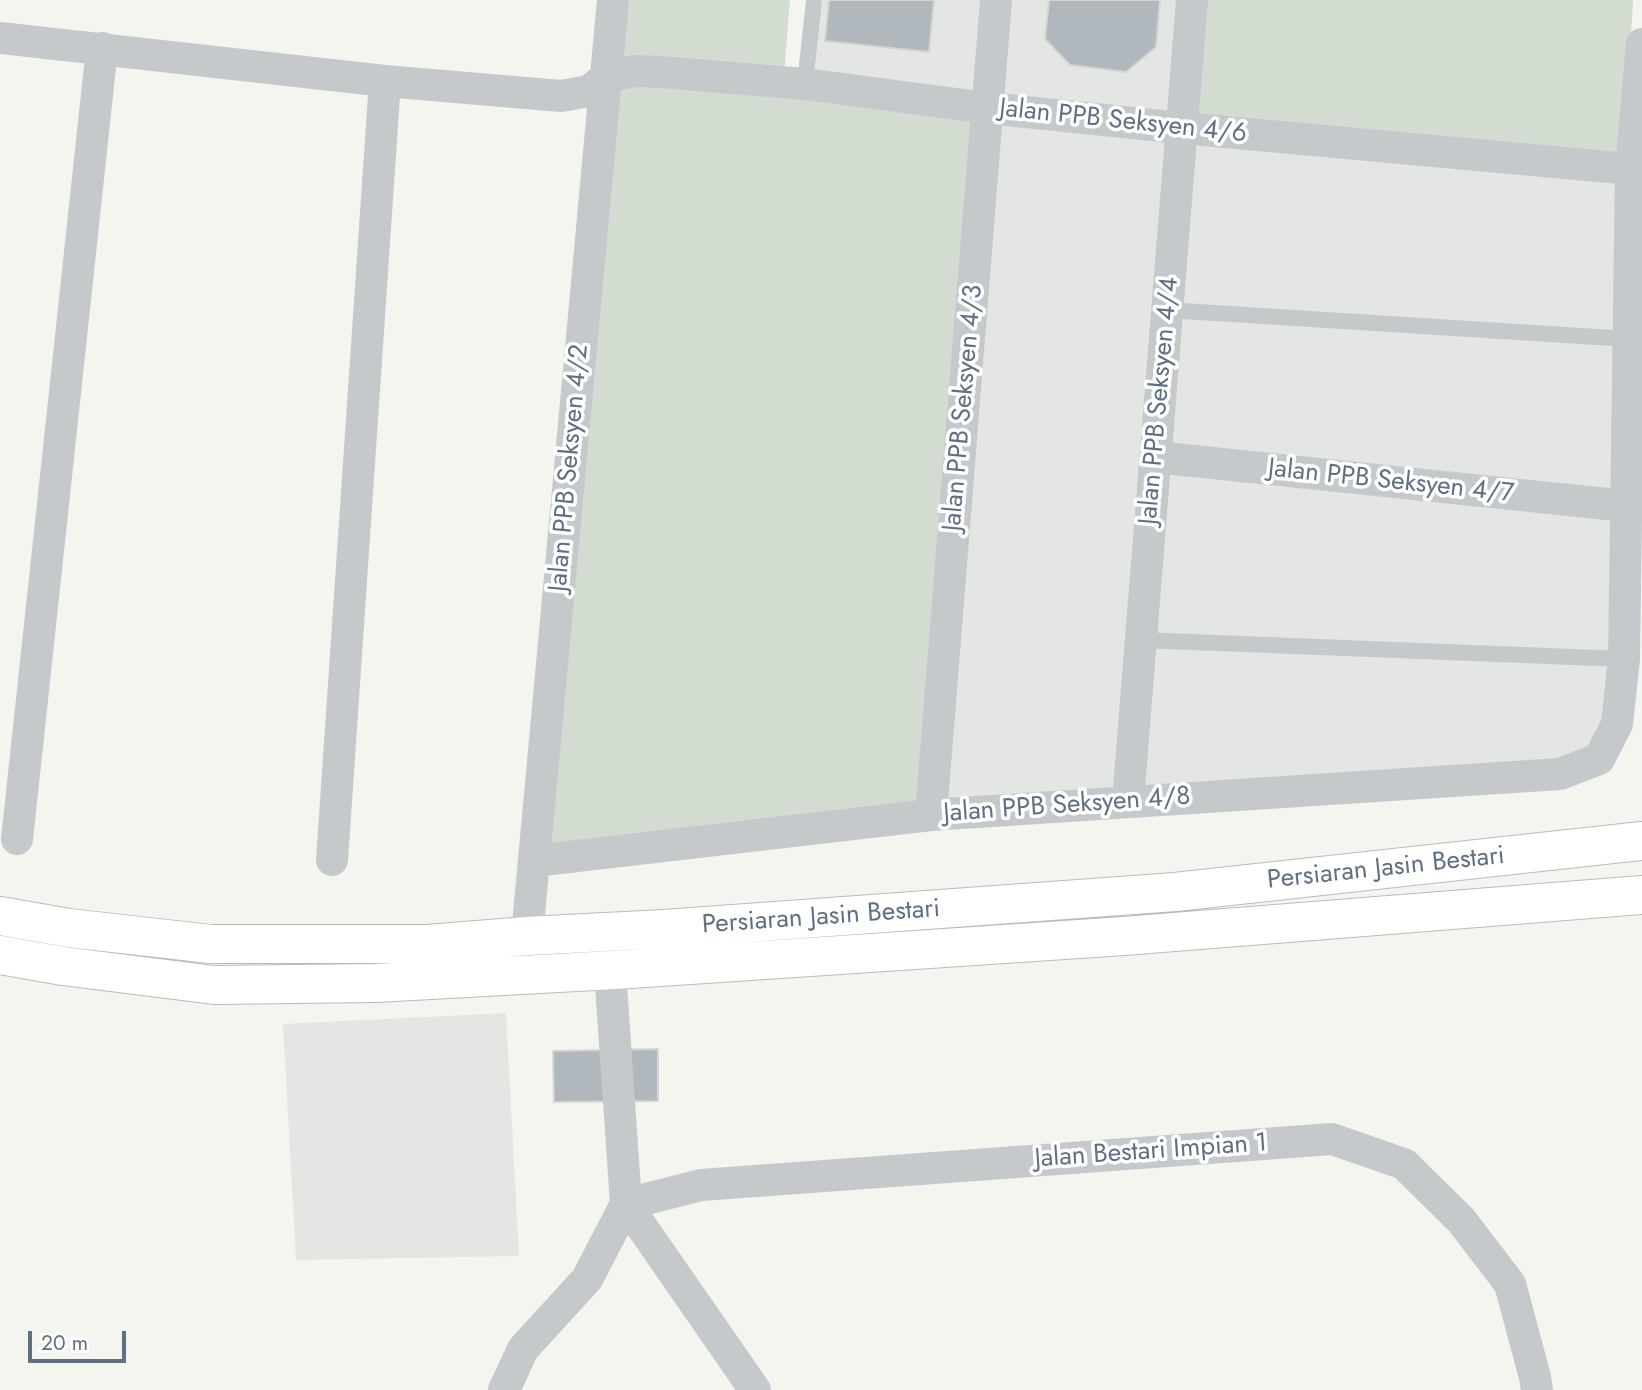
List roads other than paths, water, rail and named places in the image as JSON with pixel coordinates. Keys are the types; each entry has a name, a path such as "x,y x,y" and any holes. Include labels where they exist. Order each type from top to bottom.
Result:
{"street":[{"name":"Jalan PPB Seksyen 4/2","path":"527,936 613,0"},
{"name":"Jalan PPB Seksyen 4/3","path":"931,816 996,0"},
{"name":"Jalan PPB Seksyen 4/4","path":"1128,801 1192,0"},
{"name":"Jalan PPB Seksyen 4/6","path":"0,38 385,81 561,96 589,91 606,77 647,71 805,84 987,108 1182,128 1637,170"},
{"path":"1624,659 1629,339 1642,44"},
{"path":"17,839 102,48"},
{"path":"332,860 385,81"},
{"name":"Jalan PPB Seksyen 4/7","path":"1156,457 1626,506"},
{"name":"Jalan PPB Seksyen 4/8","path":"534,861 931,816 1560,774 1599,759 1617,724 1624,659"},
{"name":"Persiaran Jasin Bestari","path":"0,916 69,929 211,944 427,944 1175,892 1642,841"},
{"name":"Persiaran Jasin Bestari","path":"0,955 63,966 214,985 376,983 1111,937 1642,895"},
{"path":"610,970 626,1204 755,1390"},
{"name":"Jalan Bestari Impian 1","path":"626,1204 701,1185 1332,1139 1404,1164 1461,1220 1510,1284 1537,1390"},
{"path":"504,1390 523,1349 587,1279 626,1204"}],"lane":[{"path":"805,84 814,0"},
{"path":"1167,310 1629,339"},
{"path":"1141,640 1624,659"}]}
